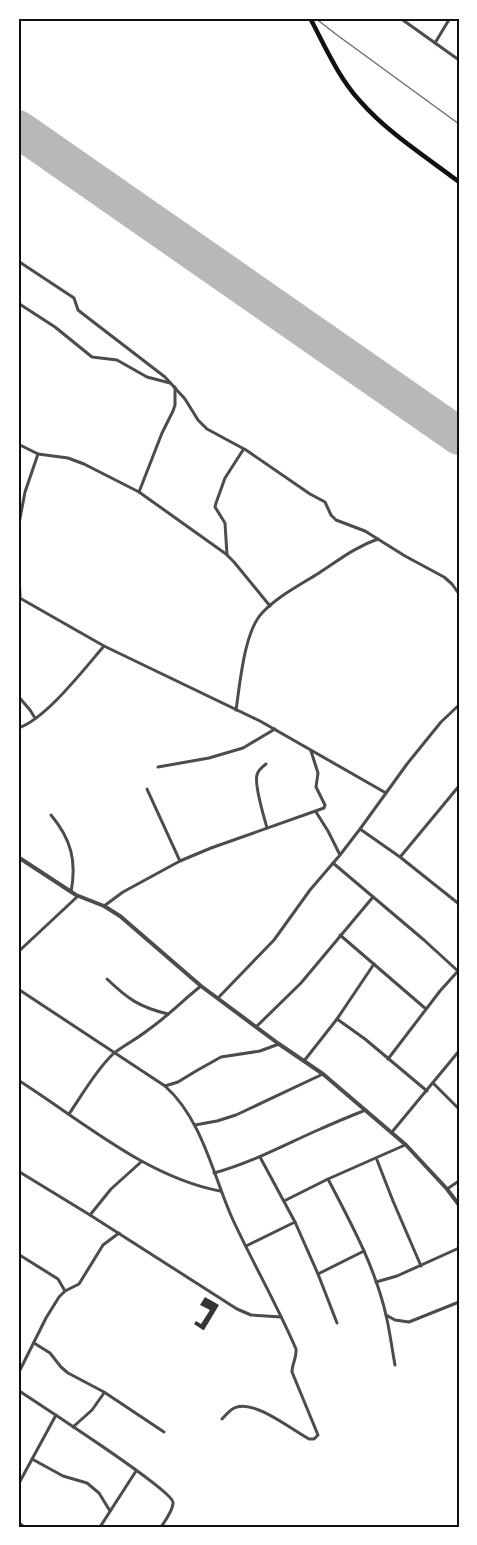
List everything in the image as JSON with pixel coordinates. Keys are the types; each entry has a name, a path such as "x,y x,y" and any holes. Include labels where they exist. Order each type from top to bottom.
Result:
{"main road":[{"path":"310,18 336,67 358,100 391,131 459,182"}],"street":[{"path":"400,18 459,60"},
{"path":"435,43 450,18"},
{"path":"18,261 74,298 78,310 165,376 207,429 243,449 325,502 336,520 365,531 444,577 459,594"},
{"path":"18,303 55,327 92,357 117,360 147,377 172,383"},
{"path":"139,492 173,411 175,387"},
{"path":"18,444 38,454 68,458 84,464 139,492 227,555 270,606"},
{"path":"227,555 225,523 215,507 225,478 243,449"},
{"path":"18,529 25,492 38,454"},
{"path":"236,710 247,643 261,613 346,554 378,539"},
{"path":"18,545 19,597 104,646 275,729 386,793"},
{"path":"18,728 29,723 60,696 104,646"},
{"path":"18,696 35,718"},
{"path":"218,998 274,939 441,722 459,705"},
{"path":"158,767 208,758 243,748 275,729"},
{"path":"104,906 123,892 180,861 324,808 326,805 316,787 318,773 310,749"},
{"path":"266,764 259,770 256,777 267,828"},
{"path":"400,857 459,786"},
{"path":"147,789 180,861"},
{"path":"315,812 340,855"},
{"path":"51,815 59,825 73,855 74,876 71,892"},
{"path":"360,830 400,857 459,904"},
{"path":"18,857 71,892 104,906 120,916 201,986 323,1074 406,1145 459,1205"},
{"path":"333,863 459,971 426,1009 388,1059"},
{"path":"18,952 78,896"},
{"path":"257,1026 301,983 373,897"},
{"path":"340,936 426,1009"},
{"path":"304,1061 374,964"},
{"path":"107,979 126,998 155,1011 168,1014"},
{"path":"69,1114 114,1053 148,1030 201,986"},
{"path":"18,989 165,1086 177,1099 194,1125 220,1191 296,1349 292,1372 318,1432 317,1437 309,1439 278,1419 248,1406 238,1406 222,1419"},
{"path":"337,1018 427,1091"},
{"path":"165,1086 178,1082 221,1057 260,1051 279,1044"},
{"path":"392,1132 459,1051"},
{"path":"194,1125 236,1115 323,1074"},
{"path":"18,1080 141,1161 191,1184 220,1191"},
{"path":"433,1083 459,1109"},
{"path":"214,1173 260,1156 366,1110"},
{"path":"284,1201 406,1145"},
{"path":"260,1156 296,1222 338,1323"},
{"path":"376,1159 421,1266"},
{"path":"90,1215 111,1189 141,1161"},
{"path":"18,1172 237,1309 250,1315 282,1317"},
{"path":"328,1179 364,1251 376,1282 386,1315 395,1365"},
{"path":"447,1189 459,1181"},
{"path":"246,1246 296,1222"},
{"path":"18,1374 54,1304 65,1291 79,1284 103,1245 118,1233"},
{"path":"376,1282 397,1276 459,1248"},
{"path":"318,1274 364,1251"},
{"path":"18,1260 19,1254 58,1279 65,1291"},
{"path":"386,1315 395,1320 408,1322 459,1302"},
{"path":"34,1343 50,1353 68,1373 104,1392 164,1432"},
{"path":"18,1390 161,1488 172,1500 173,1505 161,1527"},
{"path":"73,1426 92,1410 104,1392"},
{"path":"18,1485 56,1415"},
{"path":"32,1459 63,1476 87,1483 99,1493 110,1511"},
{"path":"100,1527 136,1470"},
{"path":"18,1522 24,1527"}],"building":[{"path":"205,1297 219,1305 203,1330 194,1324 196,1321 201,1324 210,1310 200,1305"}],"runway":[{"path":"18,129 459,436"}],"railway":[{"path":"315,18 459,124"}]}
